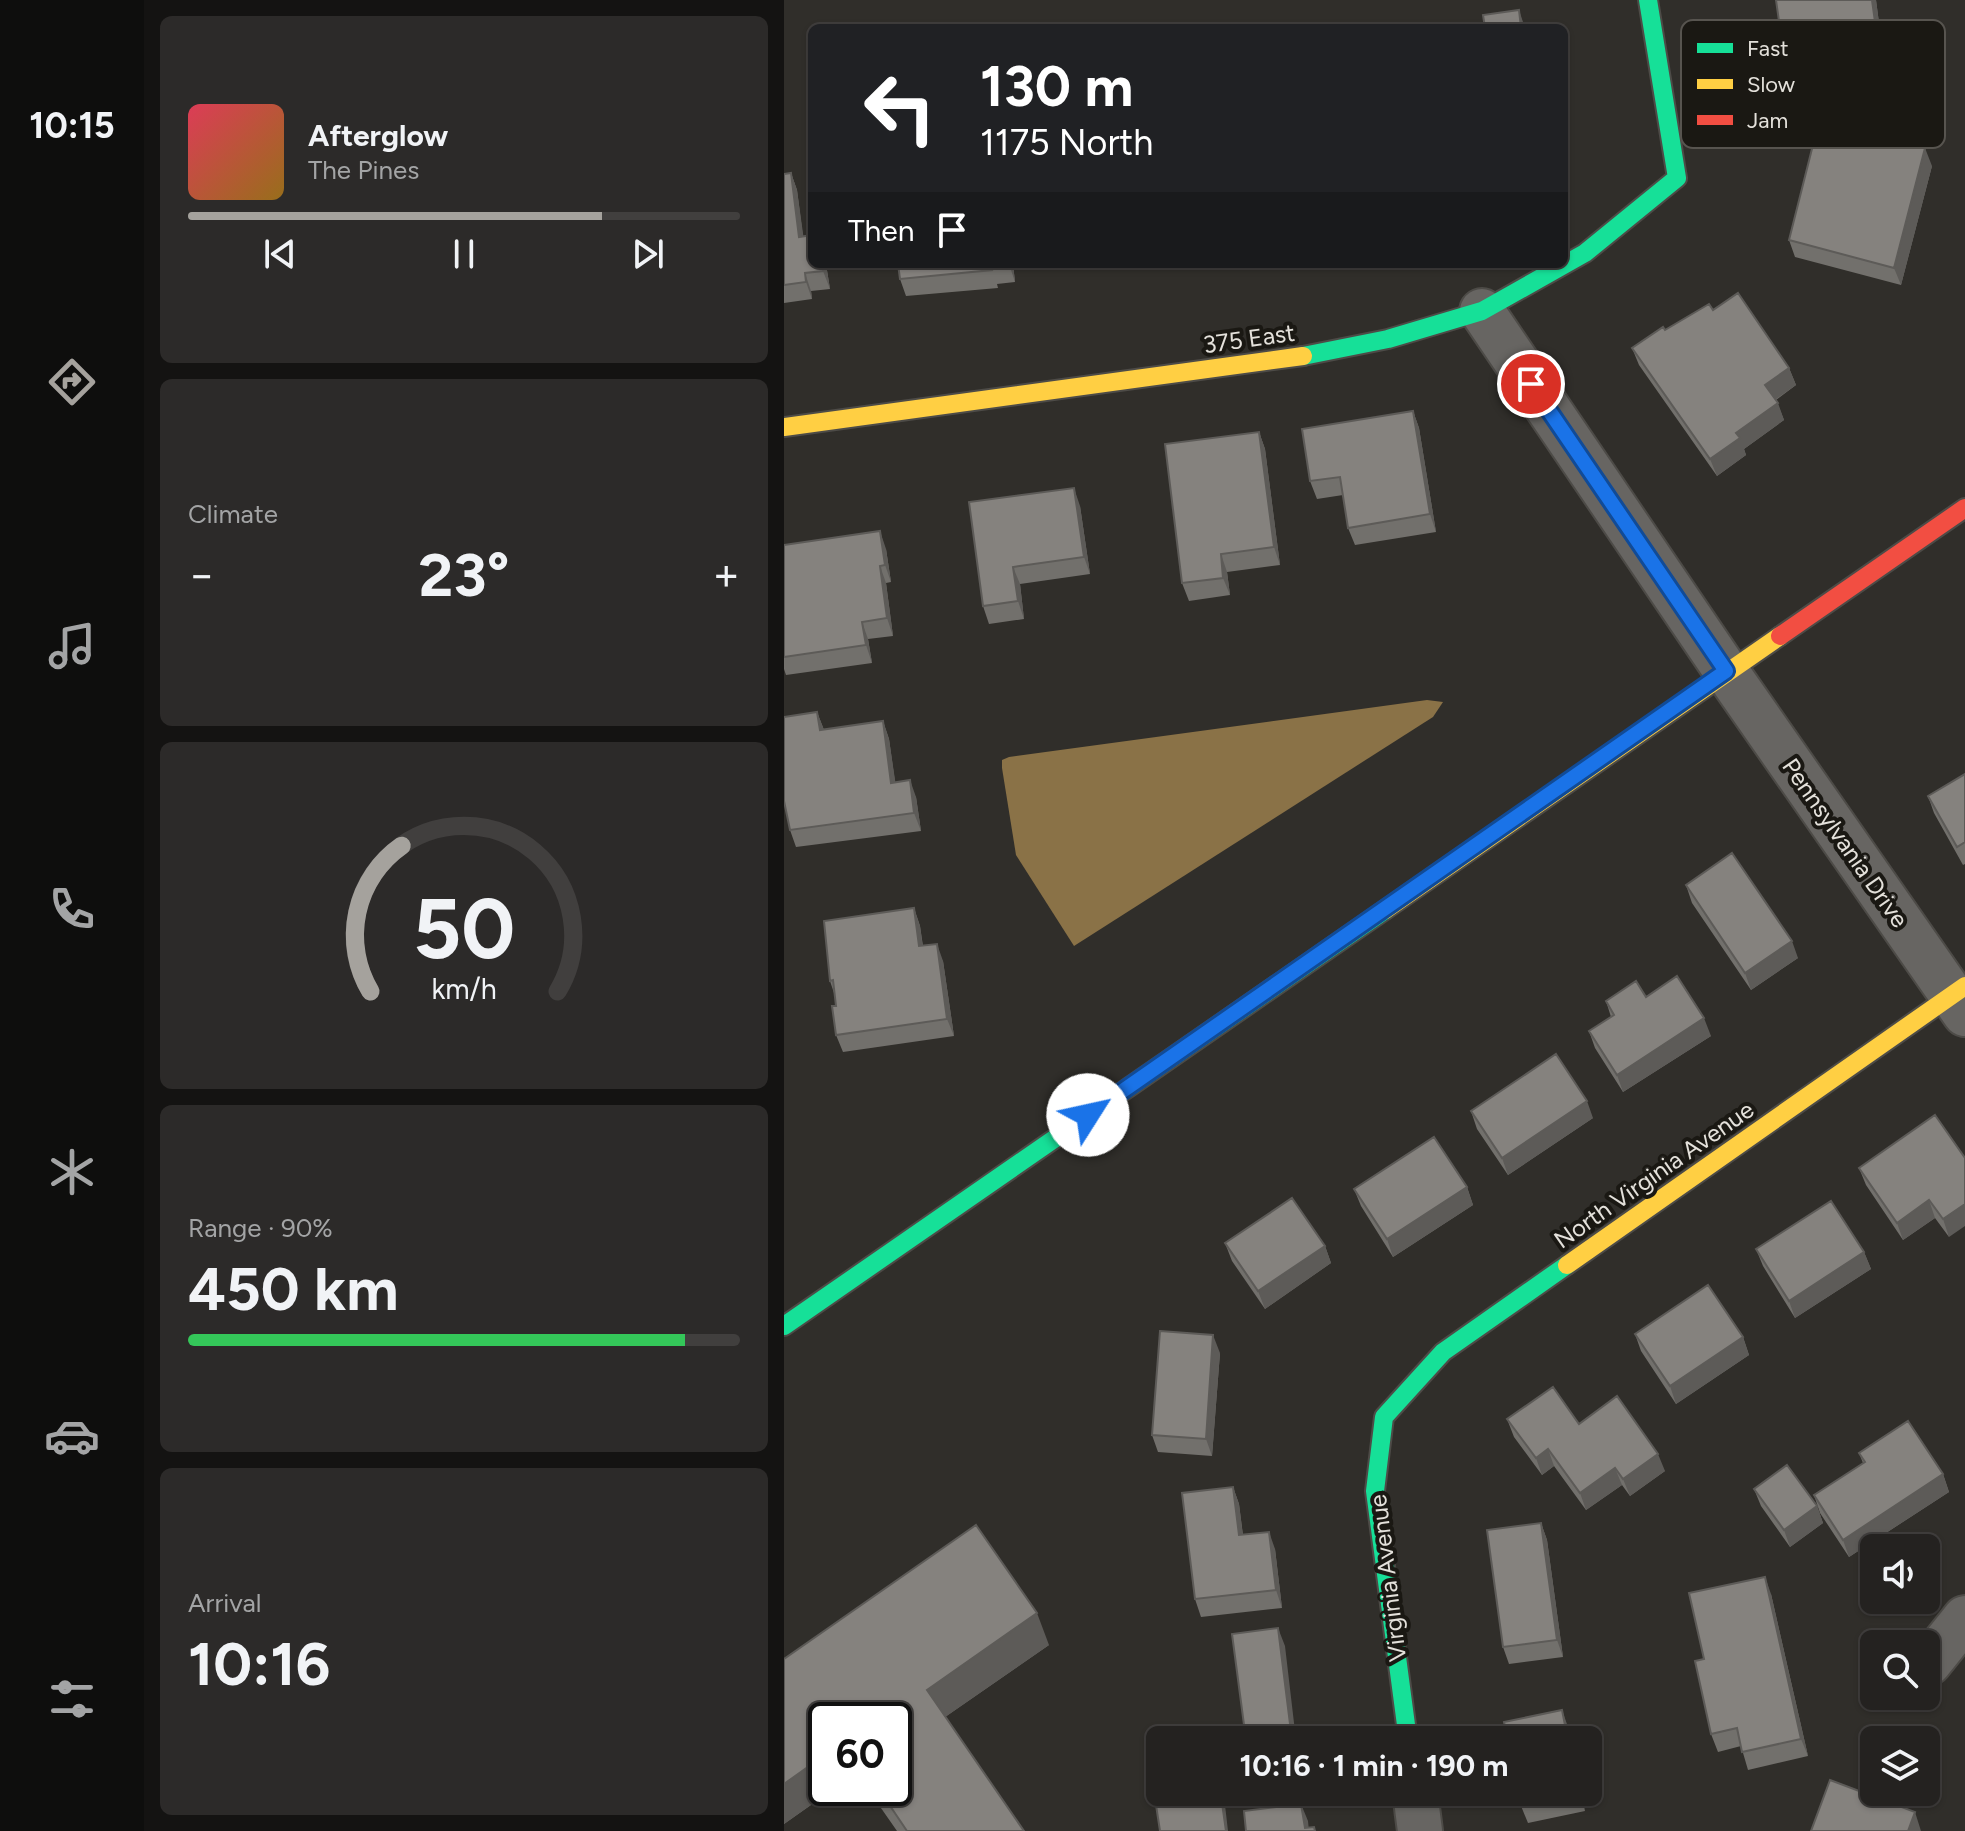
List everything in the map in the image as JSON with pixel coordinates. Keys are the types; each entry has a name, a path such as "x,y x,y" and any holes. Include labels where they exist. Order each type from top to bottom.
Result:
{"street":[{"name":"375 East","path":"1568,263 1585,253 1677,178 1648,0"},
{"name":"375 East","path":"784,427 1292,358 1388,339 1482,311 1558,268"},
{"name":"Pennsylvania Drive","path":"1482,311 1726,671 1961,999"},
{"path":"784,1326 1965,508"},
{"name":"North Virginia Avenue","path":"1384,1417 1443,1352 1961,999"},
{"name":"Virginia Avenue","path":"1384,1417 1375,1491 1406,1726"},
{"path":"1940,1649 1965,1618"},
{"path":"1417,1806 1420,1831"}],"shaded area":[{"path":"1427,700 1443,702 1433,717 1074,946 1016,855 1002,768 1002,760 1009,757"}],"building":[{"path":"1776,0 1872,0 1875,20 1779,20"},
{"path":"1519,10 1521,24 1484,24 1483,15"},
{"path":"1812,148 1925,148 1894,268 1789,240"},
{"path":"791,173 799,237 808,236 808,268 823,268 823,271 805,273 806,282 784,285 784,174"},
{"path":"899,268 992,270 900,279"},
{"path":"1738,293 1789,368 1765,385 1778,403 1736,433 1740,438 1710,459 1632,348 1663,327 1665,330 1709,304 1713,310"},
{"path":"1413,411 1430,514 1348,528 1340,477 1310,481 1302,429"},
{"path":"1259,432 1274,547 1221,554 1223,578 1182,583 1165,444"},
{"path":"1074,488 1084,557 1013,567 1018,601 983,606 969,502"},
{"path":"880,531 885,565 880,566 887,618 862,622 866,645 784,657 784,545"},
{"path":"817,712 820,730 883,721 891,783 910,780 914,813 790,830 784,801 784,717"},
{"path":"1965,774 1965,842 1957,847 1928,796"},
{"path":"1732,853 1792,941 1745,973 1686,885"},
{"path":"914,908 919,946 937,944 947,1019 836,1035 832,1006 836,1006 833,980 830,981 824,921"},
{"path":"1677,976 1704,1018 1617,1075 1589,1031 1614,1015 1606,1001 1636,981 1646,997"},
{"path":"1556,1054 1587,1101 1502,1158 1471,1111"},
{"path":"1935,1115 1965,1158 1965,1204 1943,1219 1929,1200 1897,1223 1859,1168"},
{"path":"1434,1137 1467,1187 1387,1239 1354,1189"},
{"path":"1292,1198 1325,1246 1258,1291 1225,1243"},
{"path":"1831,1201 1864,1252 1789,1301 1756,1249"},
{"path":"1708,1285 1743,1337 1670,1386 1635,1334"},
{"path":"1160,1331 1213,1335 1206,1439 1152,1435"},
{"path":"1553,1387 1579,1424 1617,1396 1658,1454 1623,1479 1615,1468 1580,1493 1548,1449 1536,1458 1507,1419"},
{"path":"1908,1421 1943,1474 1843,1540 1814,1495 1865,1462 1859,1453"},
{"path":"1787,1465 1817,1506 1784,1530 1754,1489"},
{"path":"1233,1487 1239,1535 1269,1532 1276,1590 1195,1599 1182,1493"},
{"path":"1541,1523 1557,1640 1503,1647 1487,1530"},
{"path":"976,1525 1037,1613 927,1690 1024,1831 907,1831 890,1806 912,1806 912,1702 808,1702 808,1767 784,1784 784,1659"},
{"path":"1765,1577 1801,1739 1742,1752 1737,1728 1711,1734 1695,1661 1704,1659 1689,1593"},
{"path":"1278,1628 1290,1726 1244,1726 1232,1634"},
{"path":"1562,1710 1565,1726 1505,1726 1504,1722"},
{"path":"1830,1780 1860,1791 1860,1806 1899,1806 1915,1812 1908,1831 1811,1831"},
{"path":"1156,1806 1222,1806 1226,1831 1160,1831"},
{"path":"1301,1806 1305,1828 1314,1827 1315,1831 1246,1831 1244,1811"}],"traffic: fast":[{"path":"1568,263 1585,253 1677,178 1648,0"},
{"path":"1303,356 1388,339 1482,311 1558,268"},
{"path":"784,1326 1385,910"},
{"path":"1406,1726 1375,1491 1384,1417 1443,1352 1567,1265"}],"traffic: slow":[{"path":"784,427 1303,356"},
{"path":"1385,910 1780,636"},
{"path":"1567,1265 1965,986"}],"traffic: jam":[{"path":"1780,636 1965,508"}],"route":[{"path":"1088,1115 1726,671 1531,384"}]}
